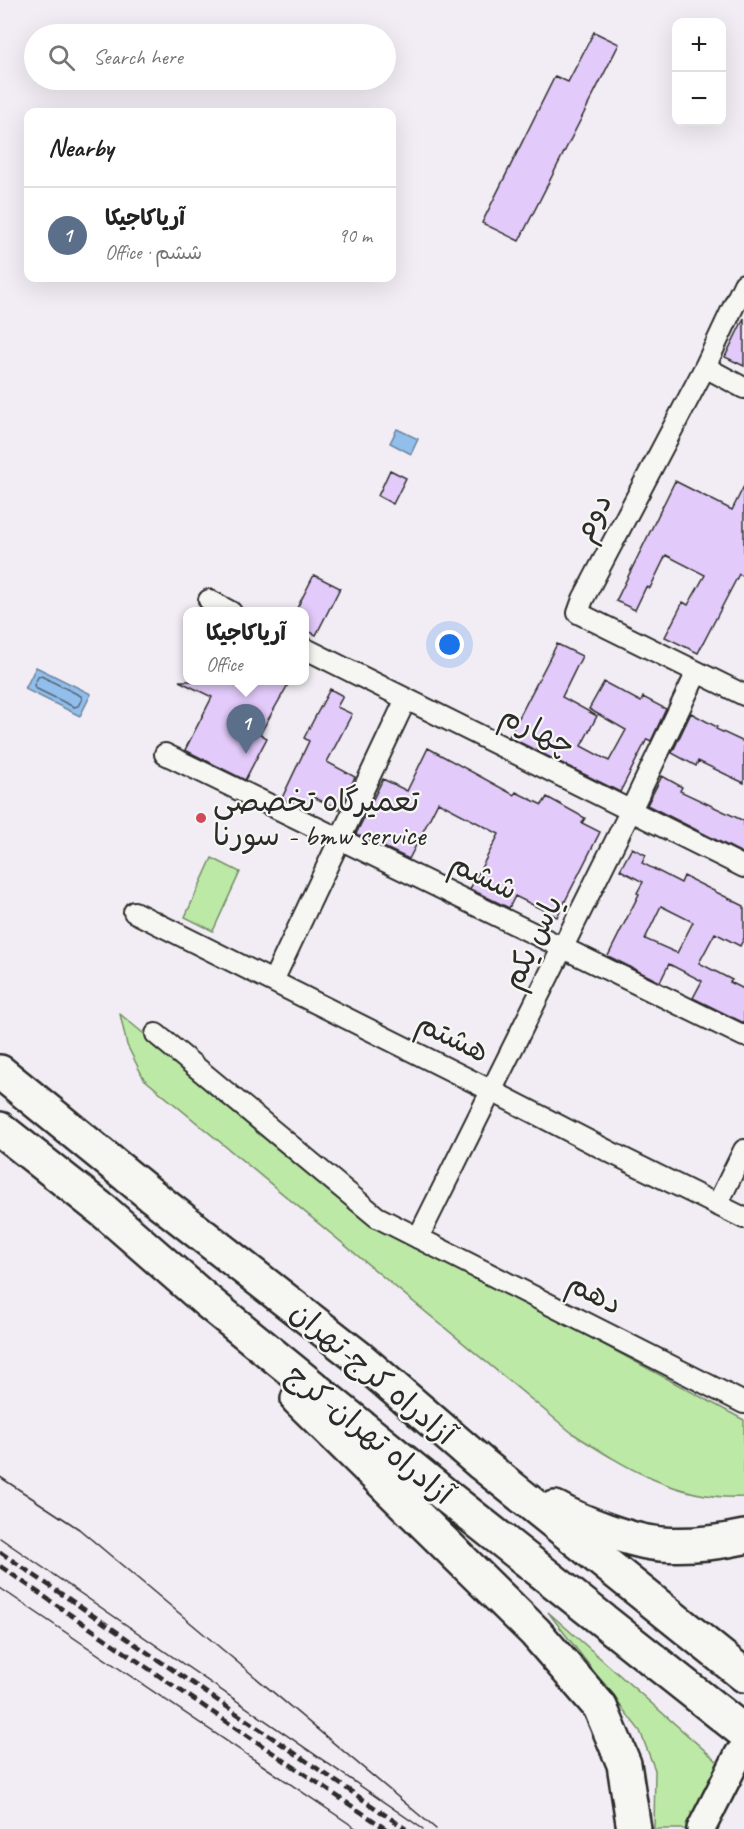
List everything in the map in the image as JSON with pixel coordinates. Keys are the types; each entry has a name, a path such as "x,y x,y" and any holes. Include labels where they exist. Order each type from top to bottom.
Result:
{"highway":[{"name":"آزادراه کرج-تهران","path":"0,1072 151,1195 348,1350 482,1464 744,1675"},
{"name":"آزادراه تهران-کرج","path":"0,1129 105,1212 208,1302 459,1506 742,1754"},
{"path":"208,1302 317,1419 535,1632 600,1707 624,1764 634,1829"},
{"path":"482,1464 562,1512 610,1532 659,1544 713,1543 744,1537"}],"street":[{"name":"دوم","path":"744,284 705,367 583,599 578,614 744,695"},
{"path":"705,367 744,388"},
{"path":"209,600 222,607"},
{"name":"چهارم","path":"309,650 744,867"},
{"name":"یاس یکم","path":"418,1238 631,810 697,672"},
{"path":"273,981 406,699"},
{"name":"ششم","path":"165,754 744,1036"},
{"name":"هشتم","path":"134,912 744,1218"},
{"name":"دهم","path":"156,1034 377,1217 744,1403"},
{"path":"717,1205 744,1150"},
{"path":"700,1829 742,1754"},
{"path":"718,1829 742,1754"}],"green space":[{"path":"212,858 240,872 213,931 185,917"},
{"path":"120,1014 236,1110 414,1243 744,1420 744,1497 720,1497 697,1493 653,1479 612,1458 572,1433 144,1079 127,1045"},
{"path":"548,1612 719,1763 687,1829 654,1829 655,1770 640,1731"}],"water":[{"path":"397,429 418,439 411,454 390,443"},
{"path":"36,667 91,694 80,716 25,689"}],"building":[{"path":"594,32 619,44 519,241 482,223 555,76 568,82"},
{"path":"744,318 744,366 725,357"},
{"path":"390,470 406,478 393,504 378,496"},
{"path":"675,481 732,510 744,486 744,577 739,574 698,653 665,637 683,602 688,605 705,575 666,555 650,588 646,587 635,610 616,601"},
{"path":"314,575 340,588 316,635 309,632 309,607 298,607"},
{"path":"557,644 582,656 562,697 597,716 581,746 609,761 626,730 589,709 604,682 641,702 643,697 666,709 651,741 647,739 620,792 509,737"},
{"path":"187,685 288,685 260,734 267,738 245,780 185,750 212,697"},
{"path":"330,689 343,696 337,707 352,714 327,762 355,777 339,809 313,797 307,810 282,798 309,741 304,738"},
{"path":"691,713 717,727 716,729 744,742 744,783 698,761 696,766 672,753"},
{"path":"428,748 514,795 516,792 542,805 547,797 585,818 582,823 600,832 557,917 515,896 509,908 470,889 499,834 438,802 409,859 356,834 383,779 407,791"},
{"path":"662,776 682,787 680,791 744,821 744,854 647,805"},
{"path":"632,848 646,855 642,863 681,883 684,876 744,906 744,938 740,946 715,933 699,963 744,989 744,1023 693,998 702,981 669,964 660,982 608,956 643,882 620,870","holes":["661,906 693,922 677,953 645,939"]}],"tram line":[{"path":"0,1477 79,1529 436,1829"},
{"path":"0,1538 423,1829"},
{"path":"0,1588 357,1829"}],"railway":[{"path":"0,1552 406,1829"},
{"path":"0,1566 386,1829"}],"place":[{"name":"آریاکاجیکا","path":"246,754"},
{"name":"تعمیرگاه تخصصی سورنا - bmw service","path":"201,818"}]}
